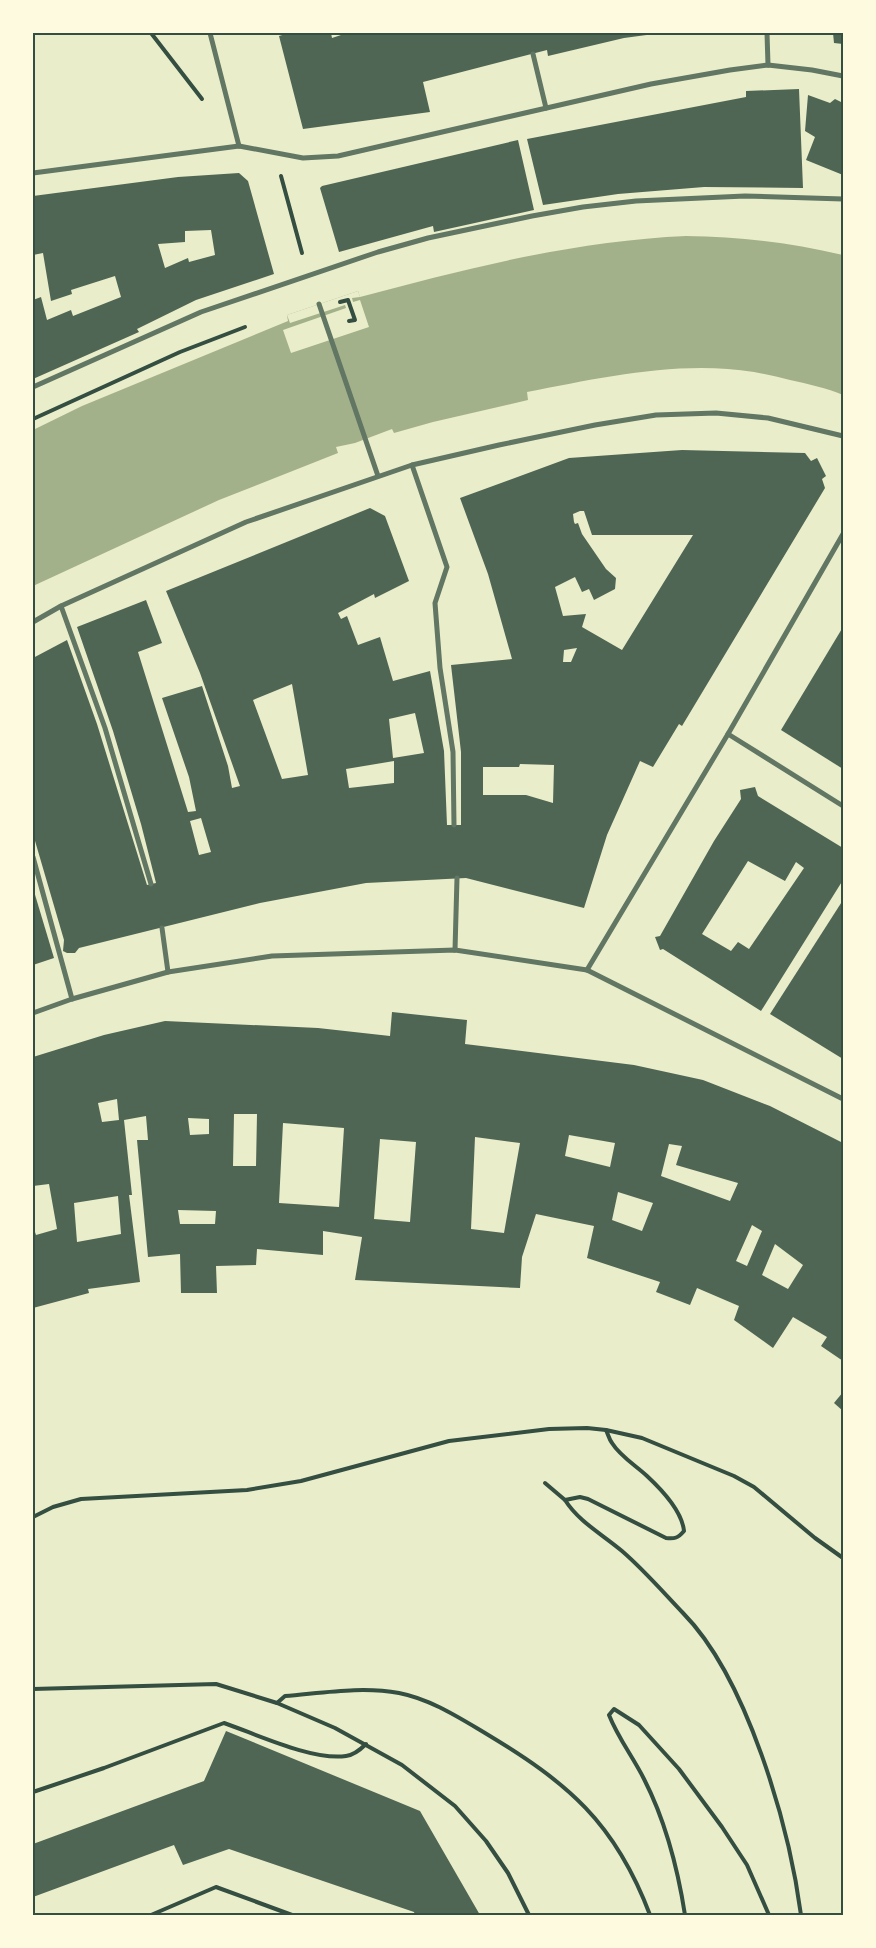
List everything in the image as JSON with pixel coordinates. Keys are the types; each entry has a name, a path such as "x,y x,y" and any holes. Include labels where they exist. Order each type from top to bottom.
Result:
{"street":[{"path":"210,33 239,146"},
{"path":"766,33 768,65"},
{"path":"532,54 546,108"},
{"path":"33,173 239,146 303,158 338,156 651,84 768,65 843,76"},
{"path":"33,387 201,312 378,252 428,238 532,216 636,201 745,196 843,199"},
{"path":"319,304 378,476"},
{"path":"33,622 61,606 246,522 412,465 595,425 656,415 716,413 768,418 843,434"},
{"path":"412,465 447,567 435,603 440,668 453,752 454,825"},
{"path":"587,970 728,734 843,534"},
{"path":"61,606 105,728 151,884"},
{"path":"728,734 843,806"},
{"path":"33,857 72,999"},
{"path":"456,950 457,878"},
{"path":"162,928 168,972"},
{"path":"33,1013 72,999 168,972 272,956 456,950 587,970 843,1099"}],"path":[{"path":"151,33 205,102"},
{"path":"290,207 305,264"},
{"path":"33,419 180,352 245,327"},
{"path":"33,1517 53,1507 81,1499 247,1490 301,1481 449,1441 549,1430 606,1430 642,1438 734,1476 754,1487 815,1538 843,1558"},
{"path":"565,1500 580,1497 588,1499 666,1538 674,1539 684,1531 676,1509 649,1478 611,1443 606,1430"},
{"path":"545,1483 565,1500 573,1514 623,1552 679,1608 718,1658 753,1730 778,1809 801,1915"},
{"path":"33,1689 216,1684 277,1703 335,1728 402,1765 455,1806 486,1841 508,1873 529,1915"},
{"path":"277,1703 285,1696 376,1690 401,1693 425,1700 460,1718 525,1757 568,1790 594,1815 620,1849 650,1915"},
{"path":"685,1915 664,1828 644,1779 616,1732 609,1714 614,1709 639,1725 680,1769 747,1864 769,1915"},
{"path":"33,1792 105,1768 224,1723 297,1749 332,1756 347,1756 358,1752 366,1744"},
{"path":"151,1915 216,1887 292,1915"}],"shaded area":[{"path":"686,236 765,241 843,255 843,395 817,386 759,373 697,368 640,372 527,392 528,400 394,433 392,429 355,443 336,447 338,453 219,500 33,586 33,430 82,406 288,321 287,315 358,291 360,297 481,266 562,250"}],"pier":[{"path":"358,291 360,297 352,298 353,302 360,300 369,327 291,353 283,330 346,308 345,305 290,323 287,315"}],"building":[{"path":"289,33 331,33 332,38 347,33 654,34 624,38 548,56 547,50 423,82 430,112 303,129 279,36"},
{"path":"833,33 843,33 843,44 834,43"},
{"path":"799,89 803,188 704,187 618,194 543,205 527,139 746,97 746,91"},
{"path":"808,95 830,103 835,99 843,103 843,175 806,160 815,137 805,131"},
{"path":"518,140 534,210 434,232 433,226 339,252 320,188 322,186"},
{"path":"239,173 248,181 274,274 196,300 137,329 139,332 33,379 33,300 41,297 47,320 71,310 73,316 121,297 115,276 71,290 72,294 51,301 43,253 33,255 33,196 178,177","holes":["211,230 215,255 189,262 188,258 165,268 158,244 185,242 185,231"]},
{"path":"682,450 805,453 811,461 817,458 826,476 822,479 825,488 682,726 679,724 653,767 640,761 607,835 584,908 466,878 366,883 260,903 79,948 75,953 63,951 64,940 33,834 33,658 67,640 97,724 147,885 156,883 113,731 77,627 146,600 162,643 138,652 188,812 196,811 189,777 162,698 202,686 228,766 232,788 240,786 200,673 166,591 370,508 385,516 409,581 375,598 374,594 338,613 341,619 347,616 358,645 380,637 393,681 430,671 444,751 447,825 461,825 461,752 451,665 512,659 488,574 460,498 569,458","holes":["584,511 592,535 693,535 622,650 582,627 586,614 563,616 555,587 575,577 582,592 589,589 594,600 615,589 616,578 606,569 582,534 578,523 575,524 573,514","577,648 571,662 563,662 564,650","292,684 308,775 282,779 253,700","415,713 424,753 393,758 389,719","394,761 394,783 349,788 346,769","520,764 554,765 553,803 526,795 483,795 483,767 519,767","201,818 211,852 199,855 190,821"]},
{"path":"843,627 843,769 781,730"},
{"path":"755,787 758,796 843,848 843,880 761,1011 663,949 660,950 655,937 660,936 714,841 741,799 740,790","holes":["748,861 785,881 796,862 804,868 749,949 738,942 731,951 702,934"]},
{"path":"33,888 54,958 33,965"},
{"path":"843,900 843,1059 770,1014"},
{"path":"392,1012 467,1020 465,1044 634,1065 703,1080 770,1106 843,1143 843,1361 821,1346 827,1337 793,1317 773,1348 734,1320 739,1306 697,1288 690,1305 656,1292 660,1282 587,1258 594,1226 536,1214 522,1257 520,1288 355,1280 362,1237 323,1231 323,1255 257,1249 256,1265 216,1266 217,1293 181,1293 180,1254 148,1257 137,1140 148,1140 146,1116 124,1120 132,1195 129,1195 140,1282 88,1289 89,1293 33,1308 33,1226 36,1235 57,1229 49,1184 33,1186 33,1057 104,1035 165,1021 318,1028 390,1036","holes":["117,1099 119,1120 102,1122 98,1103","234,1114 257,1114 256,1166 233,1166","188,1118 209,1119 209,1134 190,1135","283,1123 344,1128 339,1207 279,1203","569,1135 615,1143 610,1167 565,1156","475,1137 520,1143 504,1233 471,1229","380,1139 416,1142 410,1222 374,1219","669,1144 682,1146 676,1165 738,1183 730,1201 661,1176","618,1192 653,1203 642,1231 612,1220","118,1196 121,1234 77,1242 74,1203","178,1210 216,1211 215,1224 180,1224","752,1225 762,1231 747,1266 736,1261","775,1244 803,1265 788,1289 762,1275"]},
{"path":"843,1392 843,1411 834,1403"},
{"path":"226,1731 420,1811 480,1915 415,1915 414,1912 229,1849 183,1865 174,1845 33,1897 33,1844 204,1781"}]}
